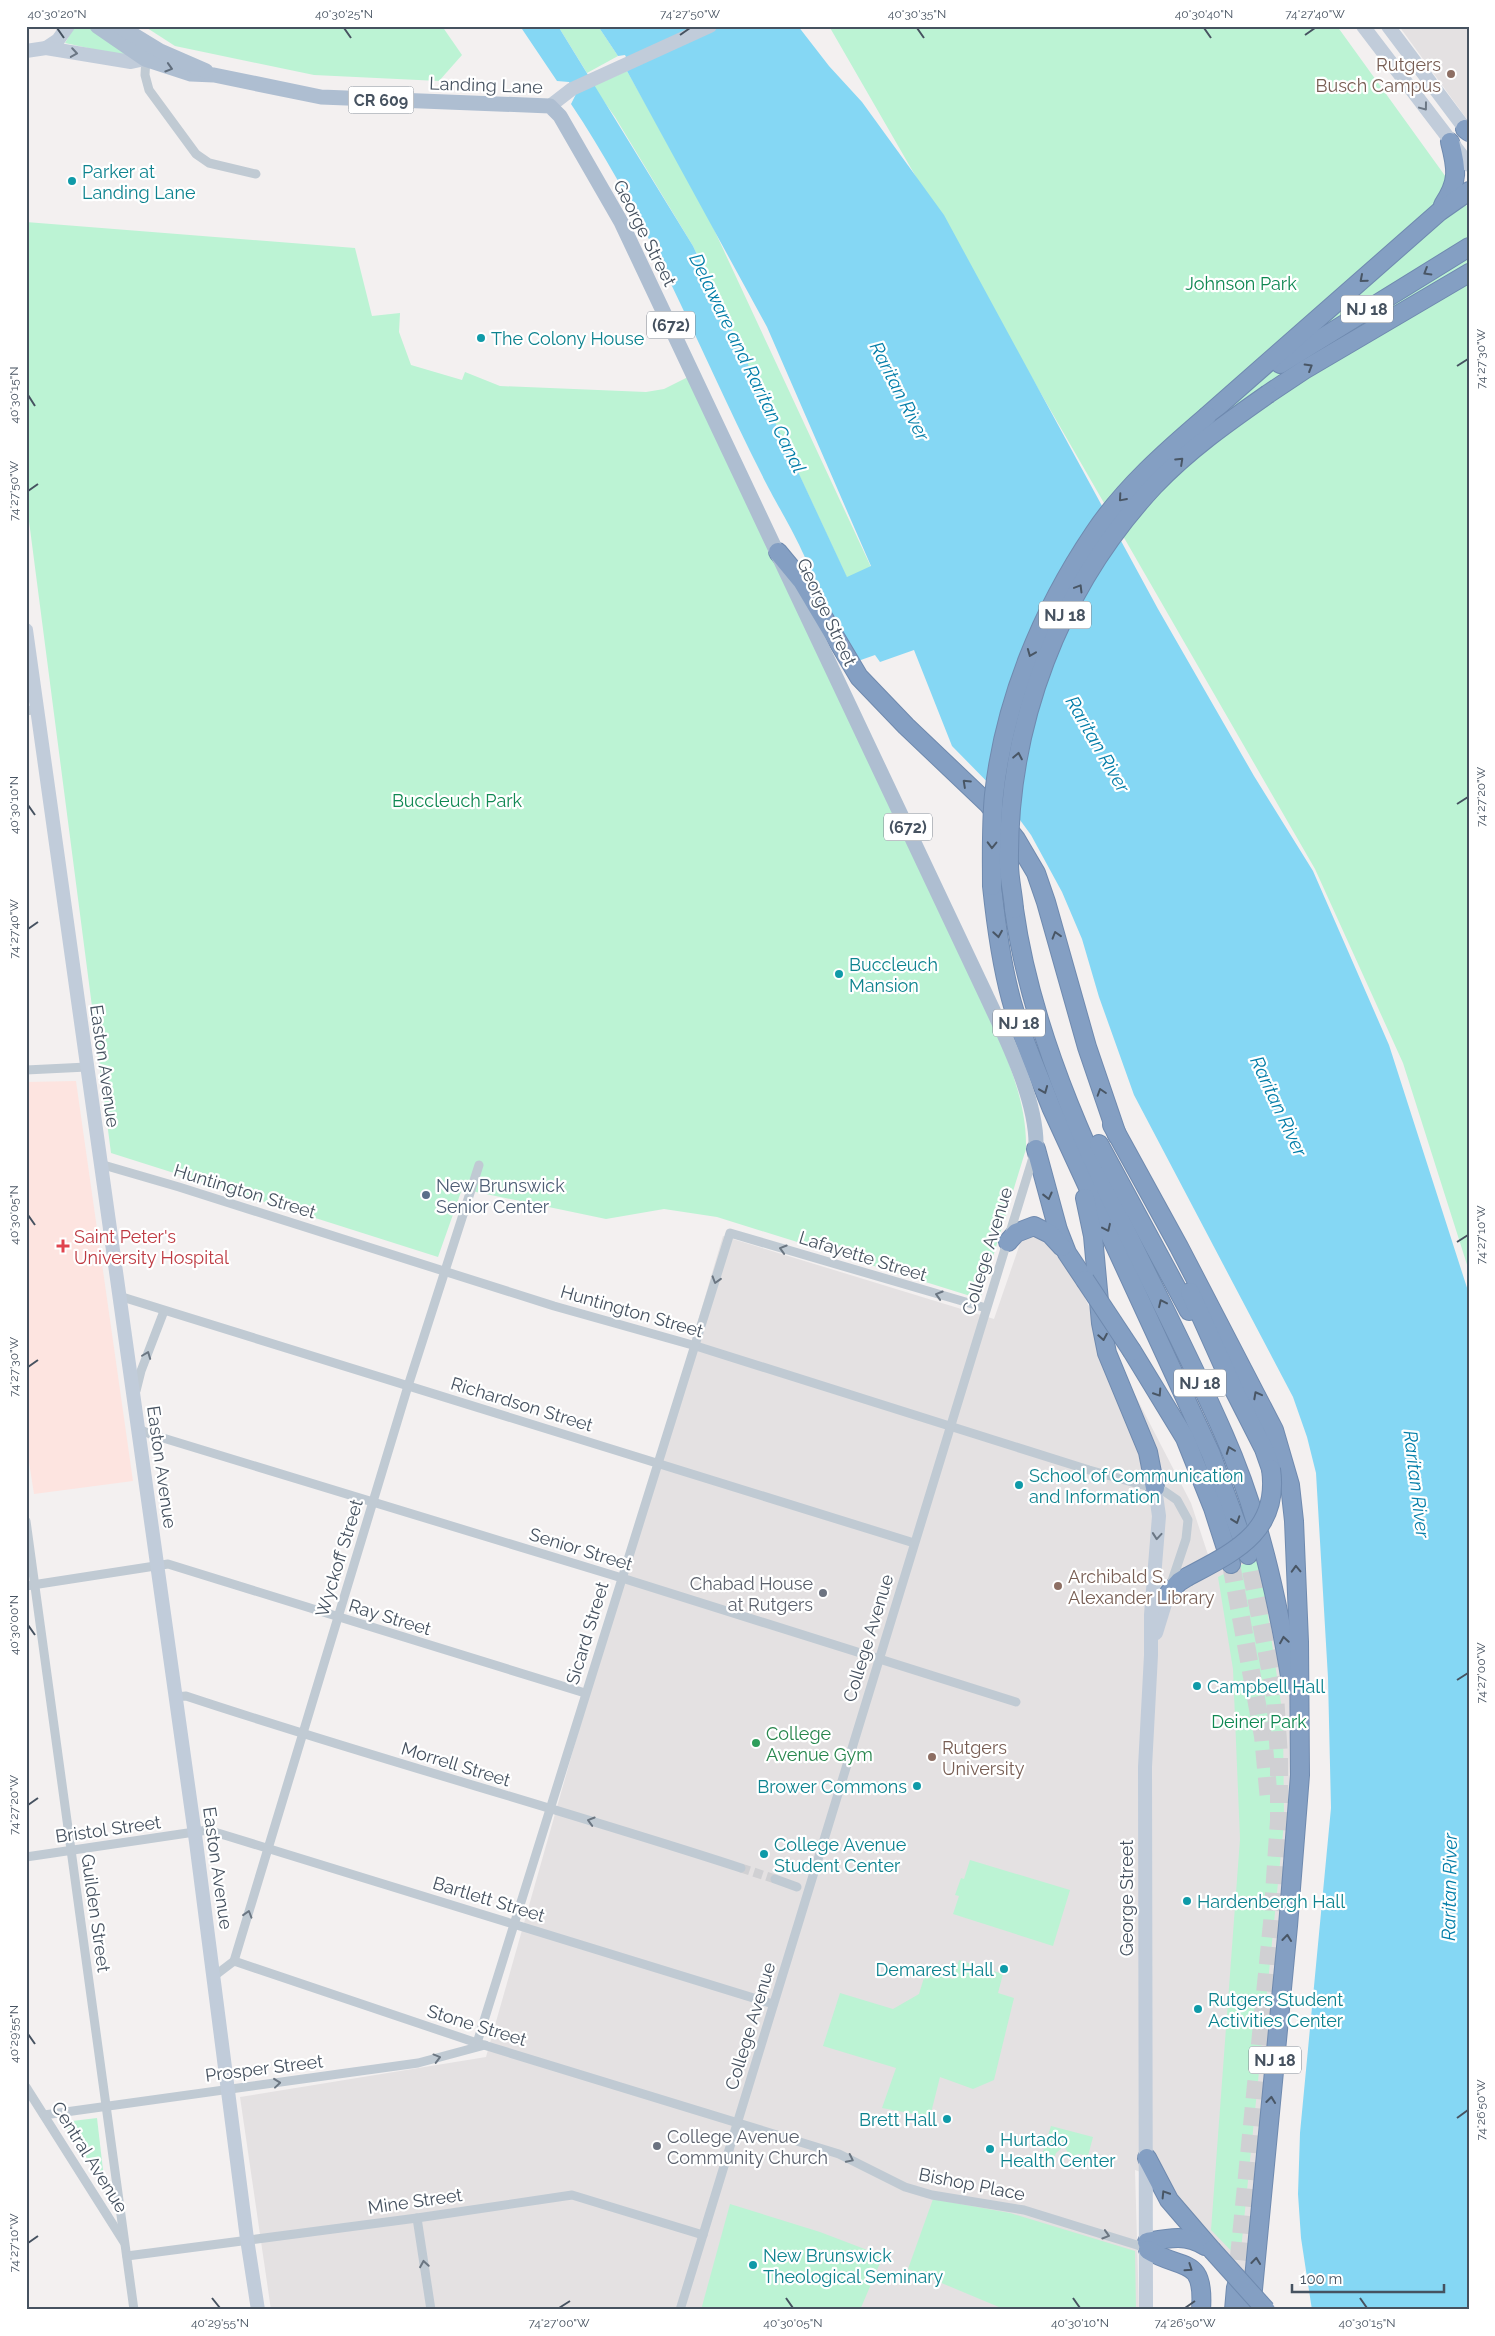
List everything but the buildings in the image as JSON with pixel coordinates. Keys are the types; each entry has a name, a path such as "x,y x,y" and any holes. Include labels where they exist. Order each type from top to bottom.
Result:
{"highway":[{"path":"1439,212 1453,190 1456,177 1456,162 1450,142"},
{"path":"1265,370 1439,212 1469,191"},
{"name":"NJ 18","path":"1248,1555 1211,1454 1072,1152 1030,1055 1011,1001 1001,959 992,886 994,796 1002,747 1015,698 1030,653 1060,588 1094,532 1145,472 1207,416 1265,370 1469,247"},
{"name":"NJ 18","path":"1251,2310 1289,1918 1300,1775 1294,1704 1280,1616 1251,1504 1224,1436 1081,1131 1056,1071 1036,1010 1018,938 1009,866 1010,820 1015,771 1025,720 1052,641 1077,592 1104,547 1130,513 1184,457 1225,424 1304,370 1463,276"},
{"path":"778,552 802,582 858,677 906,726 988,804 1016,838 1036,873 1112,1125 1235,1392 1264,1449 1271,1469 1274,1486 1271,1501 1258,1530 1234,1552 1179,1582 1168,1594"},
{"path":"1036,1010 1105,1155 1235,1392"},
{"path":"1112,1125 1263,1407 1282,1456 1290,1485 1294,1521 1300,1642 1300,1775"},
{"path":"1036,1149 1058,1230 1068,1253 1185,1438 1213,1508 1231,1564"},
{"path":"1072,1152 1090,1217 1101,1323 1107,1353 1148,1452 1155,1488"},
{"path":"1008,1242 1016,1233 1034,1226 1050,1234 1068,1253"},
{"path":"1147,2158 1164,2193 1187,2231 1198,2242 1212,2250 1266,2310"},
{"path":"1147,2246 1187,2231"},
{"path":"1147,2246 1162,2258 1184,2264 1196,2272 1201,2288 1201,2310"},
{"path":"1234,2310 1236,2287"}],"main road":[{"name":"Landing Lane","path":"97,26 146,52 214,76 321,97 550,106"},
{"name":"Landing Lane","path":"119,26 146,52"},
{"name":"George Street","path":"550,106 560,116 621,222 1002,1030 1031,1112 1036,1149"}],"street":[{"path":"46,48 58,40 68,26"},
{"name":"Landing Lane","path":"550,106 572,89 710,26"},
{"path":"1363,26 1469,165"},
{"path":"1388,26 1468,132"},
{"name":"Landing Lane","path":"26,51 46,48 131,62 146,52"},
{"path":"146,52 144,75 149,90 196,154 208,163 256,174"},
{"name":"Easton Avenue","path":"26,630 32,710 87,1067 194,1833 258,2310"},
{"path":"26,1070 87,1067"},
{"name":"College Avenue","path":"680,2310 1036,1149"},
{"name":"Huntington Street","path":"100,1164 153,1178 554,1306 696,1346 1172,1494 1188,1520 1186,1539 1168,1594"},
{"name":"Wyckoff Street","path":"234,1961 408,1386 479,1165"},
{"name":"Lafayette Street","path":"730,1233 986,1308"},
{"name":"Sicard Street","path":"481,2044 550,1809 730,1233"},
{"name":"Richardson Street","path":"119,1296 914,1543"},
{"path":"134,1401 141,1371 164,1310"},
{"name":"Senior Street","path":"137,1428 150,1434 622,1578 1016,1702"},
{"name":"George Street","path":"1146,2310 1145,1767 1151,1656 1150,1615 1159,1516 1155,1488"},
{"name":"Guilden Street","path":"26,1521 31,1586 71,1851 134,2310"},
{"name":"Ray Street","path":"31,1586 168,1564 586,1693"},
{"path":"1151,1656 1161,1612 1168,1594"},
{"name":"Morrell Street","path":"175,1697 186,1696 302,1734 632,1833 741,1868"},
{"name":"Bartlett Street","path":"194,1833 208,1830 774,2004"},
{"name":"Bristol Street","path":"26,1857 194,1833"},
{"path":"775,1879 797,1887"},
{"path":"213,1977 234,1961"},
{"name":"Stone Street","path":"234,1961 481,2044 738,2121"},
{"name":"Prosper Street","path":"44,2115 229,2088 301,2081 418,2063 481,2044"},
{"name":"Central Avenue","path":"26,2087 126,2244"},
{"name":"Bishop Place","path":"738,2121 839,2154 906,2187 932,2195 1024,2210 1147,2246"},
{"name":"Mine Street","path":"127,2256 417,2218 572,2195 702,2236"},
{"path":"417,2218 431,2310"}],"shaded area":[{"name":"Rutgers Busch Campus","path":"1399,26 1469,26 1469,122"},
{"name":"Saint Peter's University Hospital","path":"76,1081 133,1481 34,1494 26,1443 26,1082"},
{"name":"Rutgers University","path":"1037,1231 1061,1252 1191,1503 1214,1573 1264,1546 1292,1696 1294,1817 1253,2284 1198,2225 1163,2180 1135,2170 1139,2310 271,2310 240,2097 486,2057 622,1578 723,1236 994,1319 1024,1232"}],"green space":[{"path":"75,26 90,26 129,57 65,43"},
{"path":"144,26 442,26 462,55 439,81 314,75 175,46"},
{"path":"558,26 598,26 618,56 587,73"},
{"name":"Johnson Park","path":"829,26 1337,26 1469,209 1469,1271 1403,1063 1315,869"},
{"path":"627,71 704,208 871,567 847,578 693,246 615,117 593,86"},
{"name":"Buccleuch Park","path":"26,222 355,248 372,316 400,313 399,332 411,365 462,380 465,372 500,386 646,392 664,389 688,377 999,1037 1014,1078 1022,1106 1026,1149 980,1299 717,1217 664,1209 606,1219 462,1189 438,1257 111,1153 26,498"},
{"name":"Deiner Park","path":"1259,1556 1283,1717 1284,1823 1240,2260 1211,2230 1240,1839 1233,1669 1218,1577"},
{"path":"970,1860 1070,1890 1053,1946 953,1914 959,1896 955,1895 961,1878 964,1879"},
{"path":"959,1960 1003,1974 998,1993 1014,1998 994,2080 973,2089 940,2077 930,2117 882,2108 896,2068 823,2046 840,1993 893,2009 919,1994 926,1971 953,1979"},
{"path":"97,2118 105,2187 64,2122"},
{"path":"1051,2126 1093,2137 1088,2156 1079,2154 1071,2158 1064,2146 1056,2153 1053,2161 1041,2158"},
{"path":"933,2199 1010,2213 1135,2251 1136,2310 1006,2310 908,2269"},
{"path":"730,2204 820,2232 883,2256 860,2310 701,2310"}],"water":[{"name":"Raritan River","path":"520,26 558,26 693,246 847,577 871,566 767,327 627,71 630,65 625,55 618,56 598,26 798,26 829,66 862,102 944,215 1158,609 1254,776 1313,871 1389,1045 1469,1294 1469,2310 1312,2310 1301,2238 1298,2194 1300,2133 1331,1808 1328,1678 1316,1473 1307,1437 1293,1397 1134,1095 1099,997 1082,939 1062,892 1031,835 1006,801 952,746 914,650 880,662 875,655 858,661 813,587 812,578 802,552 743,437 651,243 600,149 571,104 576,94 569,82 557,81"}],"tunnel":[{"path":"1236,2287 1272,1923 1279,1820 1279,1757 1275,1695 1248,1555"},
{"path":"1231,1564 1263,1736 1269,1800"},
{"path":"741,1868 775,1879"}],"place":[{"name":"Rutgers Busch Campus","path":"1451,74"},
{"name":"Parker at Landing Lane","path":"72,181"},
{"name":"The Colony House","path":"481,338"},
{"name":"Buccleuch Mansion","path":"839,974"},
{"name":"New Brunswick Senior Center","path":"426,1195"},
{"name":"Saint Peter's University Hospital","path":"63,1246"},
{"name":"School of Communication and Information","path":"1019,1485"},
{"name":"Archibald S. Alexander Library","path":"1058,1586"},
{"name":"Chabad House at Rutgers","path":"823,1593"},
{"name":"Campbell Hall","path":"1197,1686"},
{"name":"College Avenue Gym","path":"756,1743"},
{"name":"Rutgers University","path":"932,1757"},
{"name":"Brower Commons","path":"917,1786"},
{"name":"College Avenue Student Center","path":"764,1854"},
{"name":"Hardenbergh Hall","path":"1187,1901"},
{"name":"Demarest Hall","path":"1004,1969"},
{"name":"Rutgers Student Activities Center","path":"1198,2009"},
{"name":"Brett Hall","path":"947,2119"},
{"name":"College Avenue Community Church","path":"657,2146"},
{"name":"Hurtado Health Center","path":"990,2149"},
{"name":"New Brunswick Theological Seminary","path":"753,2265"}],"water label":[{"name":"Delaware and Raritan Canal","path":"748,363"}]}
